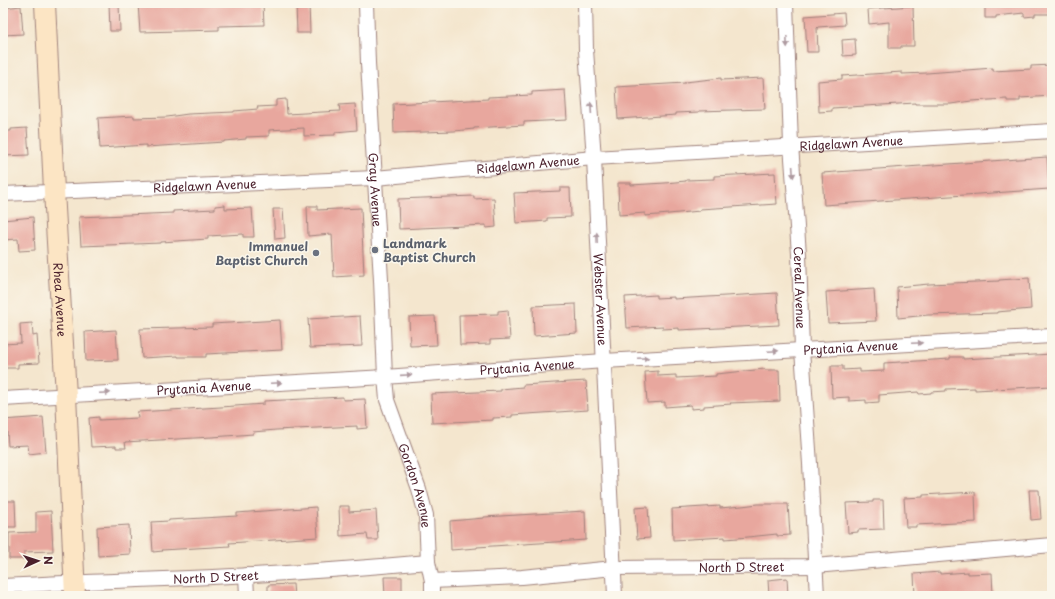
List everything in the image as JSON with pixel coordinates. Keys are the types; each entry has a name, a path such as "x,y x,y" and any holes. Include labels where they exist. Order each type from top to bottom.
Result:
{"street":[{"name":"Rhea Avenue","path":"45,3 75,589"},
{"name":"Gray Avenue","path":"366,3 385,377"},
{"name":"Webster Avenue","path":"585,3 586,50 594,158 598,267 615,596"},
{"name":"Cereal Avenue","path":"786,3 791,145 799,254 802,350 817,596"},
{"name":"Ridgelawn Avenue","path":"3,194 375,178 594,158 791,145 1052,131"},
{"name":"Prytania Avenue","path":"3,399 385,377 604,361 1052,336"},
{"name":"Gordon Avenue","path":"385,377 387,400 420,489 426,515 428,562 432,581 432,596"},
{"name":"North D Street","path":"432,581 522,577 614,568 815,566 1052,545"},
{"name":"North D Street","path":"3,586 75,589 428,562"},
{"path":"246,575 247,596"}],"building":[{"path":"109,3 119,3 120,31 110,31"},
{"path":"138,3 263,3 264,25 219,26 219,30 140,32"},
{"path":"296,3 309,3 310,33 297,33"},
{"path":"1052,3 1052,14 1035,14 1035,16 1024,17 1024,13 996,16 996,18 985,18 985,4"},
{"path":"21,6 23,34 3,35 3,8"},
{"path":"913,6 914,46 889,48 889,22 869,24 868,9"},
{"path":"844,13 845,25 817,28 818,52 807,52 805,16"},
{"path":"855,39 856,55 843,56 842,40"},
{"path":"1052,65 1052,96 1020,98 1020,101 1007,101 1007,99 971,101 951,104 915,103 832,108 832,111 819,112 818,81 842,79 842,76 902,72 902,74 927,73 993,68 993,71 1031,69 1031,66"},
{"path":"721,78 721,80 763,78 765,109 699,111 676,113 676,115 618,119 616,87 685,83"},
{"path":"565,90 567,120 524,122 524,125 474,128 454,131 394,133 393,104 488,99 488,97 532,95 532,92"},
{"path":"286,99 287,114 340,111 339,105 355,104 357,130 335,132 335,135 304,136 304,128 269,130 269,136 246,137 246,139 224,142 146,147 146,145 100,148 98,118 134,116 134,118 167,117 188,114 234,112 258,109 257,107 276,106 276,100"},
{"path":"27,128 29,155 3,156 3,131"},
{"path":"1047,157 1049,189 824,205 822,173"},
{"path":"775,173 777,204 700,209 700,211 645,216 645,213 619,215 618,183 631,183 631,185 665,183 686,180 714,179 714,176"},
{"path":"560,188 570,188 571,217 547,218 547,221 516,223 514,193 560,191"},
{"path":"474,196 474,199 494,198 496,227 486,228 486,225 399,229 398,199"},
{"path":"225,205 225,209 252,208 254,237 243,237 243,234 208,236 208,239 161,243 81,246 79,217 173,213 173,211 215,209 215,206"},
{"path":"307,206 317,206 317,210 361,208 364,275 334,277 332,234 308,236"},
{"path":"273,209 283,209 285,238 275,239"},
{"path":"33,217 35,250 19,251 18,239 3,240 3,220"},
{"path":"1029,278 1031,309 997,313 928,315 898,318 897,287"},
{"path":"874,289 876,321 828,323 826,292"},
{"path":"777,293 779,325 679,330 679,328 663,329 663,326 627,328 625,297 656,295 656,298 674,297 674,299"},
{"path":"576,304 577,333 534,336 533,306"},
{"path":"508,310 510,339 490,340 490,344 460,345 459,315 498,314 498,311"},
{"path":"360,316 362,346 310,348 308,319"},
{"path":"435,316 437,345 410,346 409,317"},
{"path":"280,320 282,350 206,354 206,357 178,356 142,358 140,329 212,327 212,324"},
{"path":"32,323 33,336 37,335 39,363 18,364 18,368 3,368 3,344 21,343 20,324"},
{"path":"116,330 118,360 86,361 85,332"},
{"path":"1052,354 1052,386 975,390 975,388 946,389 946,391 931,393 919,394 918,392 879,395 879,402 866,403 866,400 849,401 849,397 832,398 831,366 843,366 843,370 860,369 860,372 884,371 884,363 950,359 950,357 963,357 963,359"},
{"path":"765,369 779,370 780,401 730,403 731,404 704,406 704,408 691,409 691,405 665,407 665,402 647,403 645,372 658,371 658,376 676,375 676,378 716,376 716,374"},
{"path":"586,381 588,410 512,415 512,417 493,418 493,420 432,423 431,394 501,391 501,389 523,387 523,385"},
{"path":"343,397 343,400 365,399 367,428 357,429 357,426 276,430 253,432 253,434 125,442 126,448 116,448 116,446 91,447 89,418 99,417 99,420 138,418 137,412 264,404 264,401"},
{"path":"43,417 46,452 29,454 28,445 8,446 7,432 3,433 3,420"},
{"path":"1029,490 1039,490 1041,519 1031,520"},
{"path":"975,492 976,522 916,525 916,527 906,527 904,498 923,497 923,495"},
{"path":"873,500 883,500 884,529 858,530 858,532 848,533 846,503 873,502"},
{"path":"3,501 15,501 16,527 3,527"},
{"path":"758,504 788,504 790,535 777,536 777,534 725,539 725,537 673,540 672,509 720,506 720,508"},
{"path":"339,506 349,506 349,512 376,510 378,540 368,540 367,534 340,536"},
{"path":"316,507 318,537 229,543 230,546 162,550 163,551 153,552 151,522 237,516 237,513"},
{"path":"648,507 650,538 637,539 635,508"},
{"path":"51,511 53,551 24,552 24,559 9,559 9,533 36,532 36,512"},
{"path":"585,511 586,540 451,550 450,521 484,517"},
{"path":"129,525 130,554 98,556 97,527"},
{"path":"940,572 940,574 968,572 968,574 992,573 993,596 915,596 914,574"},
{"path":"384,577 402,577 402,596 385,596"},
{"path":"787,578 788,596 769,596 768,580"},
{"path":"293,584 294,596 268,596 268,585"}],"place":[{"name":"Landmark Baptist Church","path":"375,250"},
{"name":"Immanuel Baptist Church","path":"316,253"}]}
